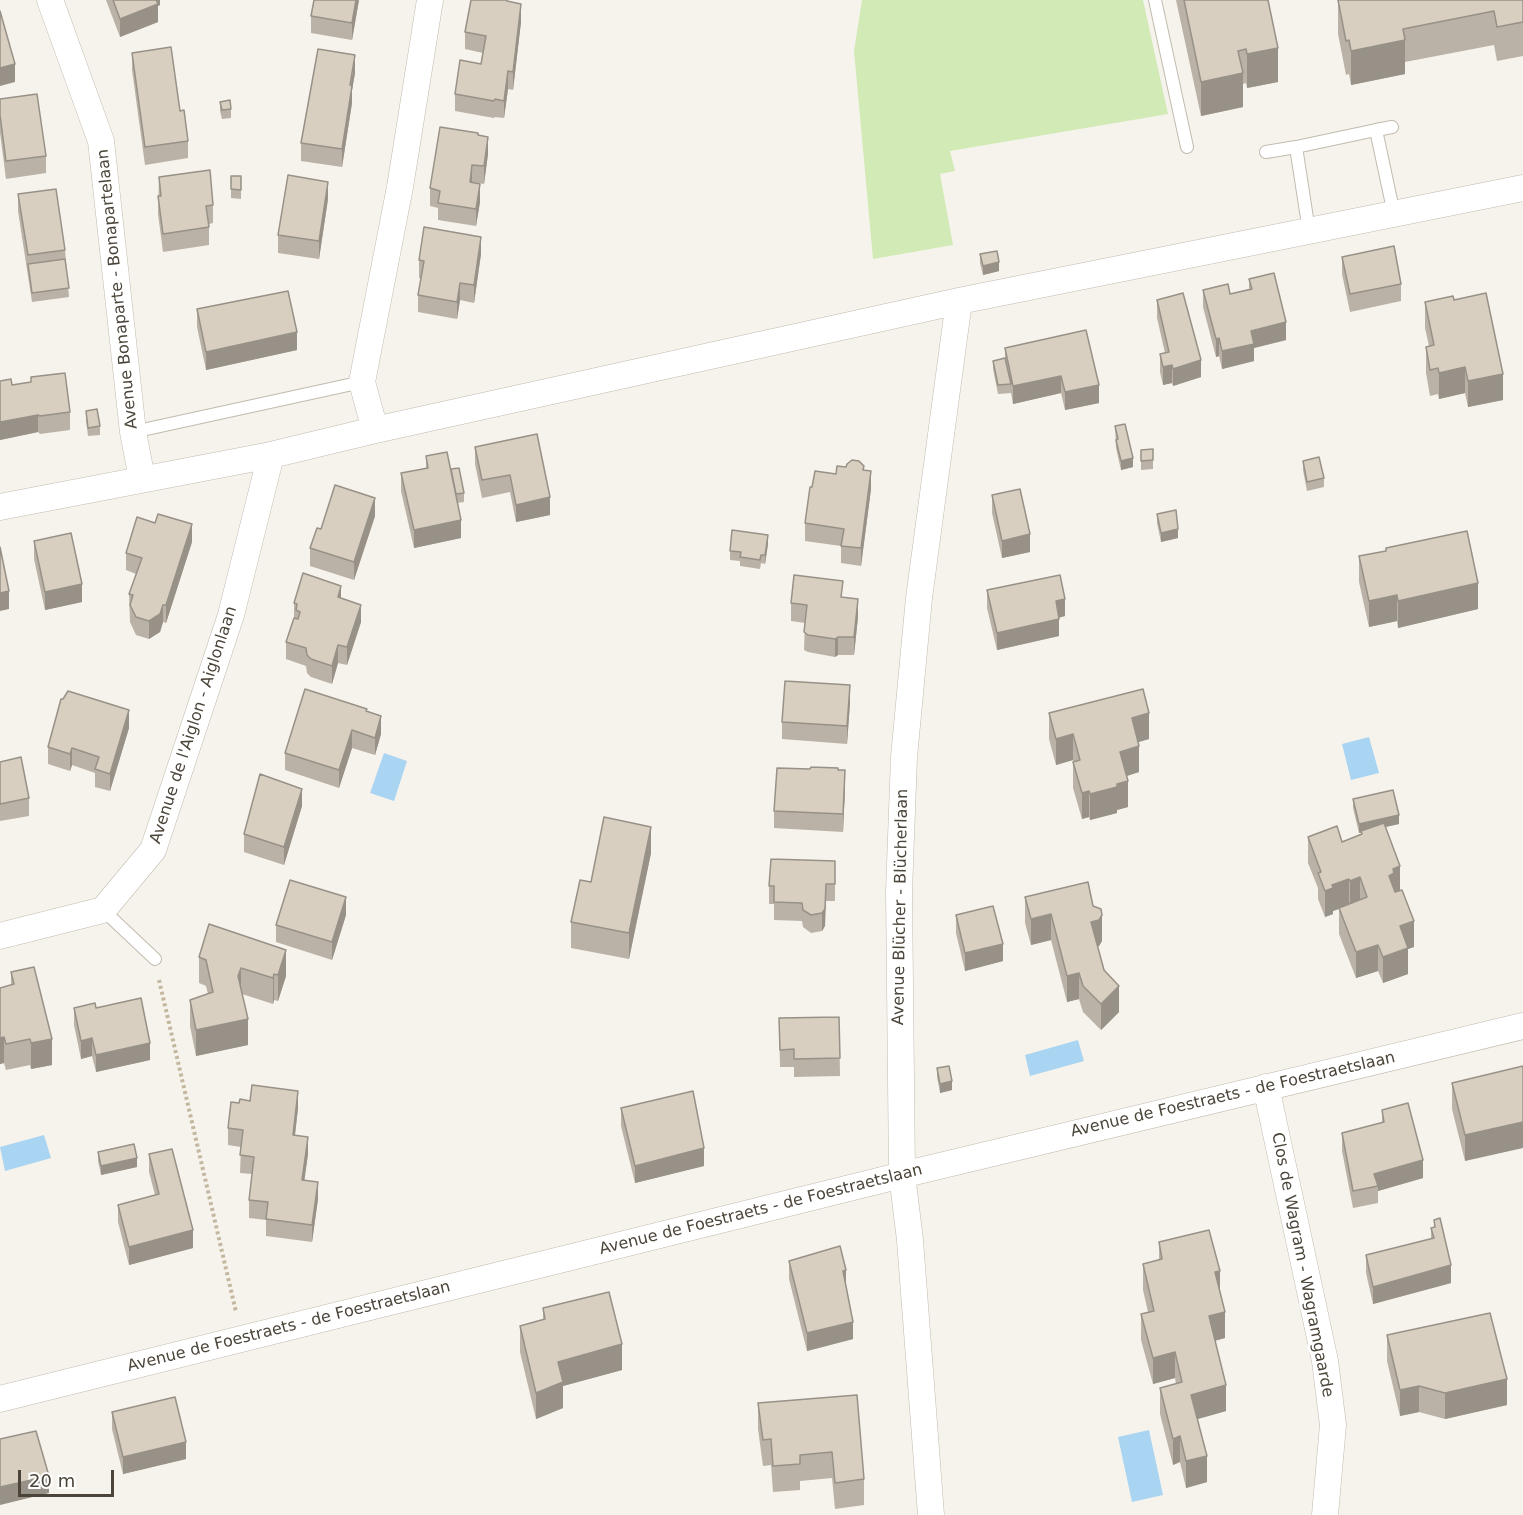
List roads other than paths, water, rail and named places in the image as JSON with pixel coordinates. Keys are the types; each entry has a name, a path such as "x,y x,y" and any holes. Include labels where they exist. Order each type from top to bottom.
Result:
{"street":[{"name":"Avenue Bonaparte - Bonapartelaan","path":"50,0 101,141 133,432 142,479"},
{"path":"375,430 362,382 400,187 430,0"},
{"path":"0,507 271,455 959,301 1523,188"},
{"name":"Avenue Blücher - Blücherlaan","path":"931,1515 902,1175 899,891 904,757 919,598 959,301"},
{"name":"Avenue de l'Aiglon - Aiglonlaan","path":"103,910 153,850 231,615 271,455"},
{"path":"0,936 103,910"},
{"name":"Avenue de Foestraets - de Foestraetslaan","path":"0,1399 902,1175 1523,1026"},
{"name":"Clos de Wagram - Wagramgaarde","path":"1266,1087 1324,1361 1333,1425 1324,1515"}],"lane":[{"path":"1155,0 1187,147"},
{"path":"1266,152 1392,127"},
{"path":"1376,130 1394,214"},
{"path":"1296,147 1310,231"},
{"path":"133,432 362,382"},
{"path":"103,910 154,959"}],"water":[{"path":"1369,737 1379,773 1351,780 1342,744"},
{"path":"384,753 407,761 394,801 370,793"},
{"path":"1078,1040 1084,1061 1030,1076 1025,1055"},
{"path":"44,1135 51,1158 5,1171 0,1147"},
{"path":"1149,1430 1163,1495 1132,1502 1118,1437"}]}
